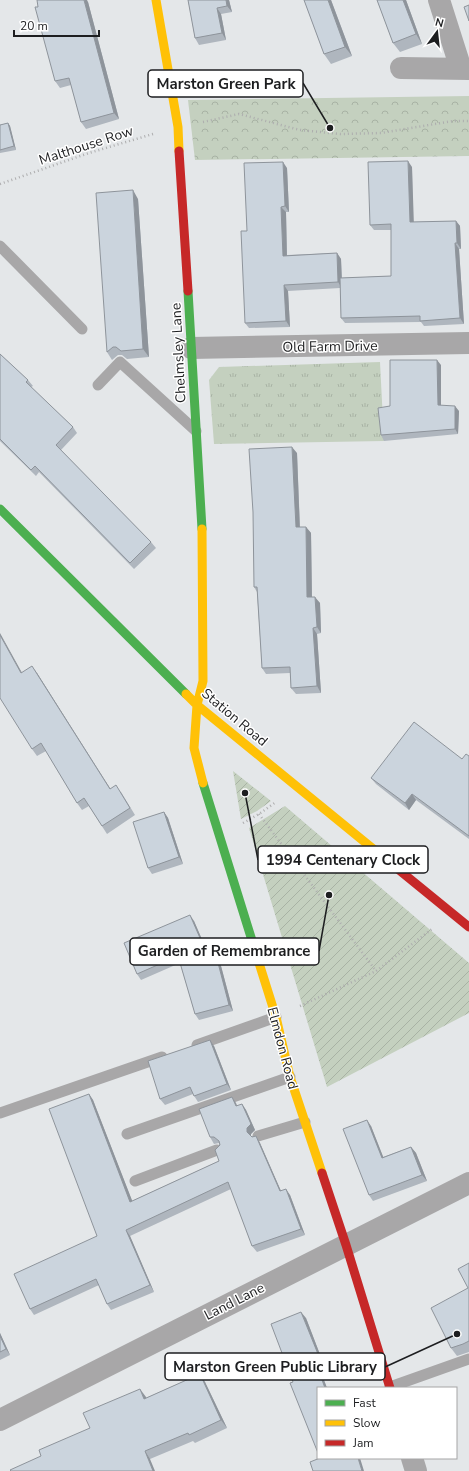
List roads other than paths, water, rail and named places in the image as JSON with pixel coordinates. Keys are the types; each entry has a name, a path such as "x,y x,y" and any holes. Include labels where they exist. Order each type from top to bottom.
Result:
{"street":[{"name":"Chelmsley Lane","path":"156,0 178,127 203,546 204,681 197,705"},
{"path":"401,68 465,69 439,0"},
{"name":"Old Farm Drive","path":"191,348 469,343"},
{"name":"Station Road","path":"0,509 197,705 469,927"},
{"name":"Elmdon Road","path":"197,705 194,748 205,789 276,1017 290,1077 346,1244 390,1387"},
{"name":"Land Lane","path":"0,1420 469,1183"},
{"path":"412,1459 416,1471"}],"lane":[{"path":"0,246 82,329"},
{"path":"98,385 120,362 196,432"},
{"path":"186,1048 276,1017"},
{"path":"0,1113 171,1054"},
{"path":"127,1134 290,1077"},
{"path":"258,1136 305,1122"},
{"path":"135,1181 217,1150"},
{"path":"393,1387 469,1359"}],"place":[{"name":"Marston Green Park","path":"330,128"},
{"name":"1994 Centenary Clock","path":"245,793"},
{"name":"Garden of Remembrance","path":"329,895"},
{"name":"Marston Green Public Library","path":"457,1334"}]}
